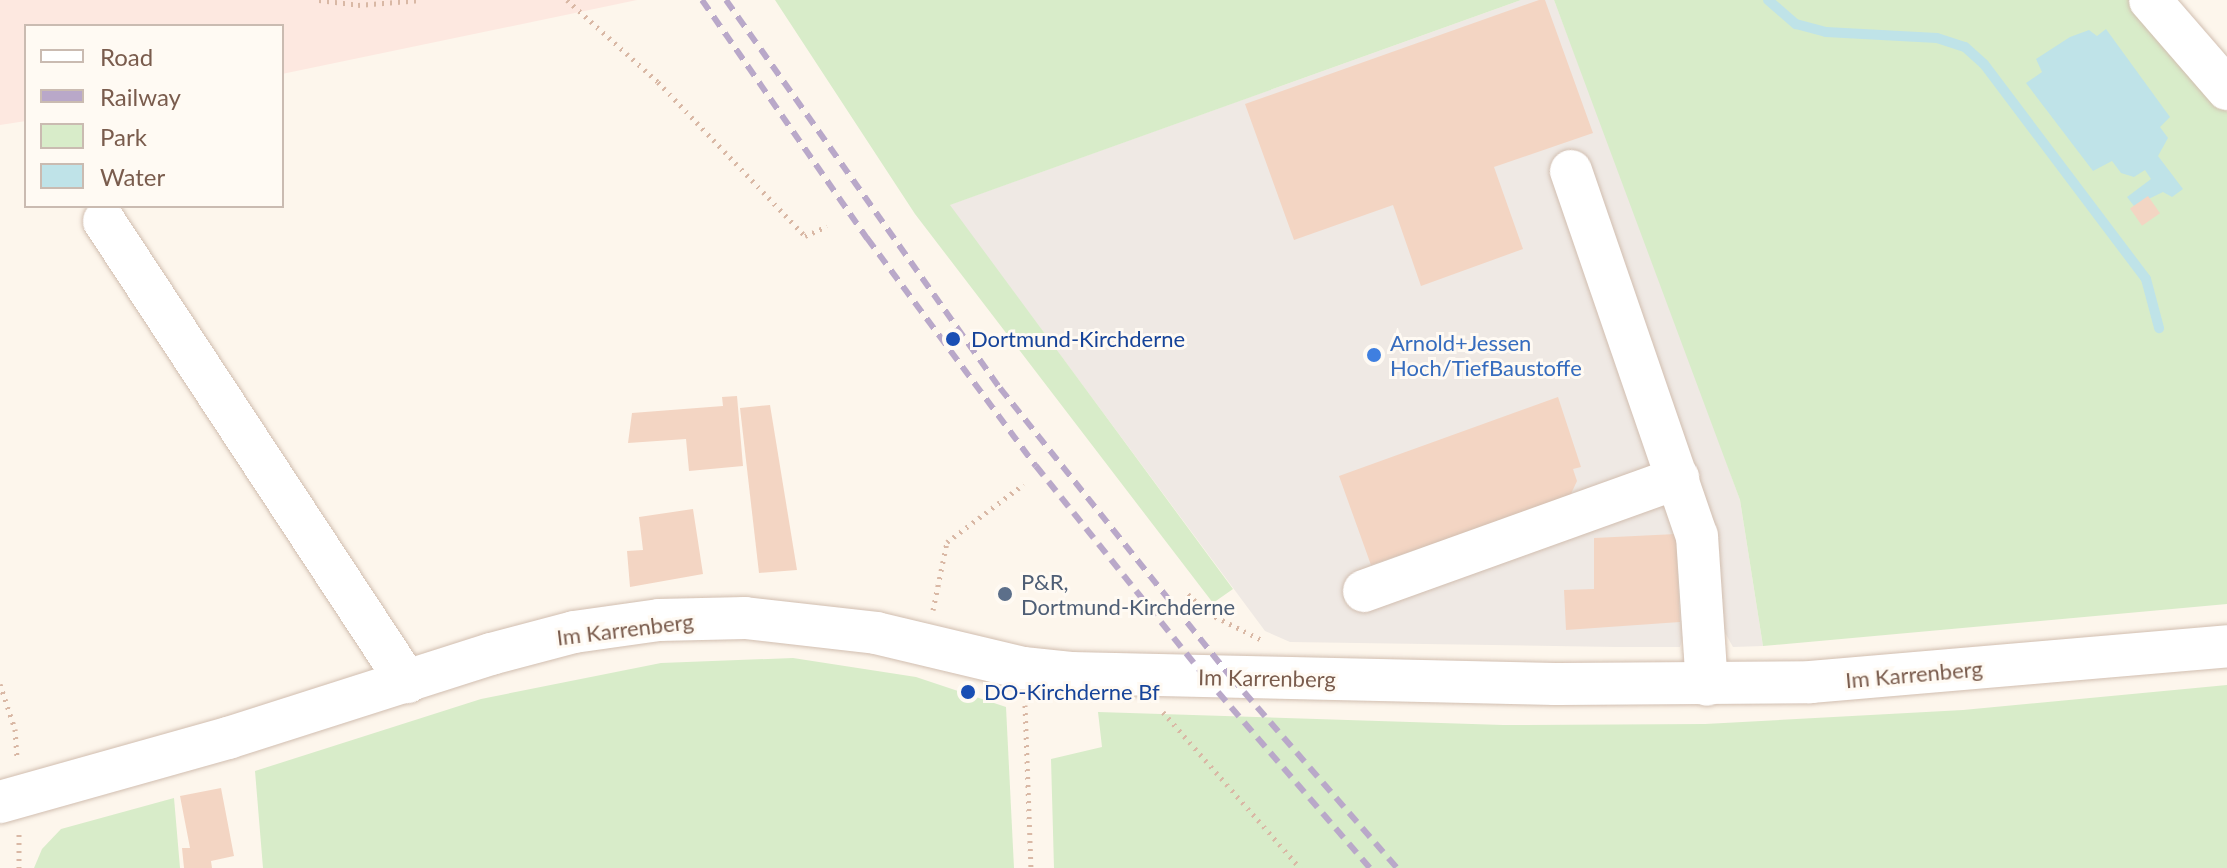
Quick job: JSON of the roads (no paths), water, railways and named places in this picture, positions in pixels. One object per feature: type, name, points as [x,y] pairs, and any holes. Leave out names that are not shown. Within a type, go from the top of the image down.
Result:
[{"type":"street","points":[[2150,0],[2227,89]]},
{"type":"street","points":[[1571,171],[1697,536],[1707,685]]},
{"type":"street","points":[[104,221],[407,682]]},
{"type":"street","points":[[1364,591],[1678,478]]},
{"type":"street","name":"Im Karrenberg","points":[[0,802],[574,632],[659,620],[745,618],[876,633],[1023,668],[1131,676],[1707,685],[1914,675],[2227,646]]},
{"type":"water","points":[[2106,29],[2170,117],[2160,127],[2168,138],[2158,156],[2183,189],[2172,197],[2163,192],[2134,206],[2127,197],[2151,179],[2145,170],[2134,177],[2121,173],[2112,161],[2093,171],[2026,83],[2042,72],[2036,59],[2070,37],[2089,30],[2097,36]]},
{"type":"waterway","points":[[1768,0],[1796,24],[1826,32],[1937,38],[1965,47],[1984,64],[2146,279],[2159,328]]},
{"type":"railway","points":[[702,0],[867,238],[1036,466],[1205,677],[1370,868]]},
{"type":"railway","points":[[726,0],[1000,388],[1231,677],[1397,868]]},
{"type":"place","name":"Dortmund-Kirchderne","points":[[953,339]]},
{"type":"place","name":"Arnold+Jessen Hoch/TiefBaustoffe","points":[[1374,355]]},
{"type":"place","name":"P&R, Dortmund-Kirchderne","points":[[1005,594]]},
{"type":"place","name":"DO-Kirchderne Bf","points":[[968,692]]}]
